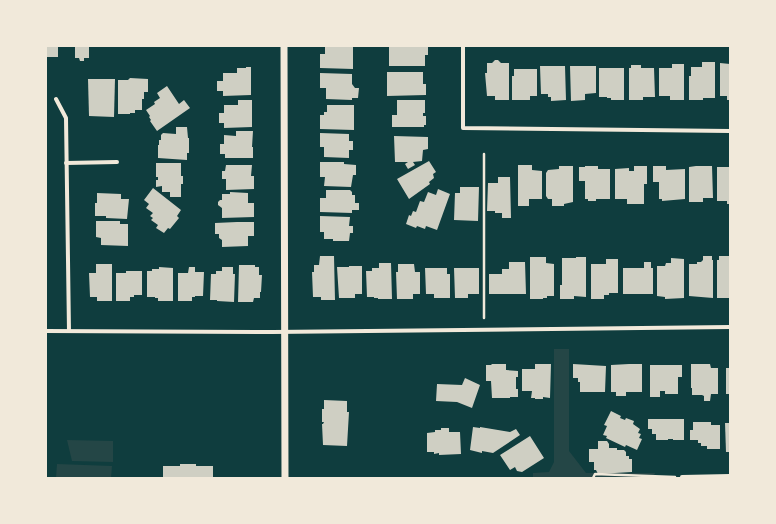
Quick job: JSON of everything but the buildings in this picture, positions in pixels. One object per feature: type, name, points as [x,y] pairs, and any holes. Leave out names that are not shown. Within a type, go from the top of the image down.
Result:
[{"type":"street","points":[[284,46],[285,478]]},
{"type":"street","points":[[462,46],[463,128],[730,131]]},
{"type":"street","points":[[56,99],[66,118],[69,331]]},
{"type":"street","points":[[66,163],[117,162]]},
{"type":"street","points":[[46,331],[284,332],[730,327]]},
{"type":"street","points":[[682,477],[730,476]]},
{"type":"path","points":[[484,154],[484,318]]},
{"type":"path","points":[[593,478],[595,474],[682,477]]},
{"type":"shaded area","points":[[554,349],[569,349],[569,451],[586,473],[655,473],[654,478],[533,478],[533,473],[549,472],[554,462]]},
{"type":"shaded area","points":[[67,440],[113,441],[113,462],[72,461]]},
{"type":"shaded area","points":[[57,464],[112,466],[111,478],[56,478]]}]
